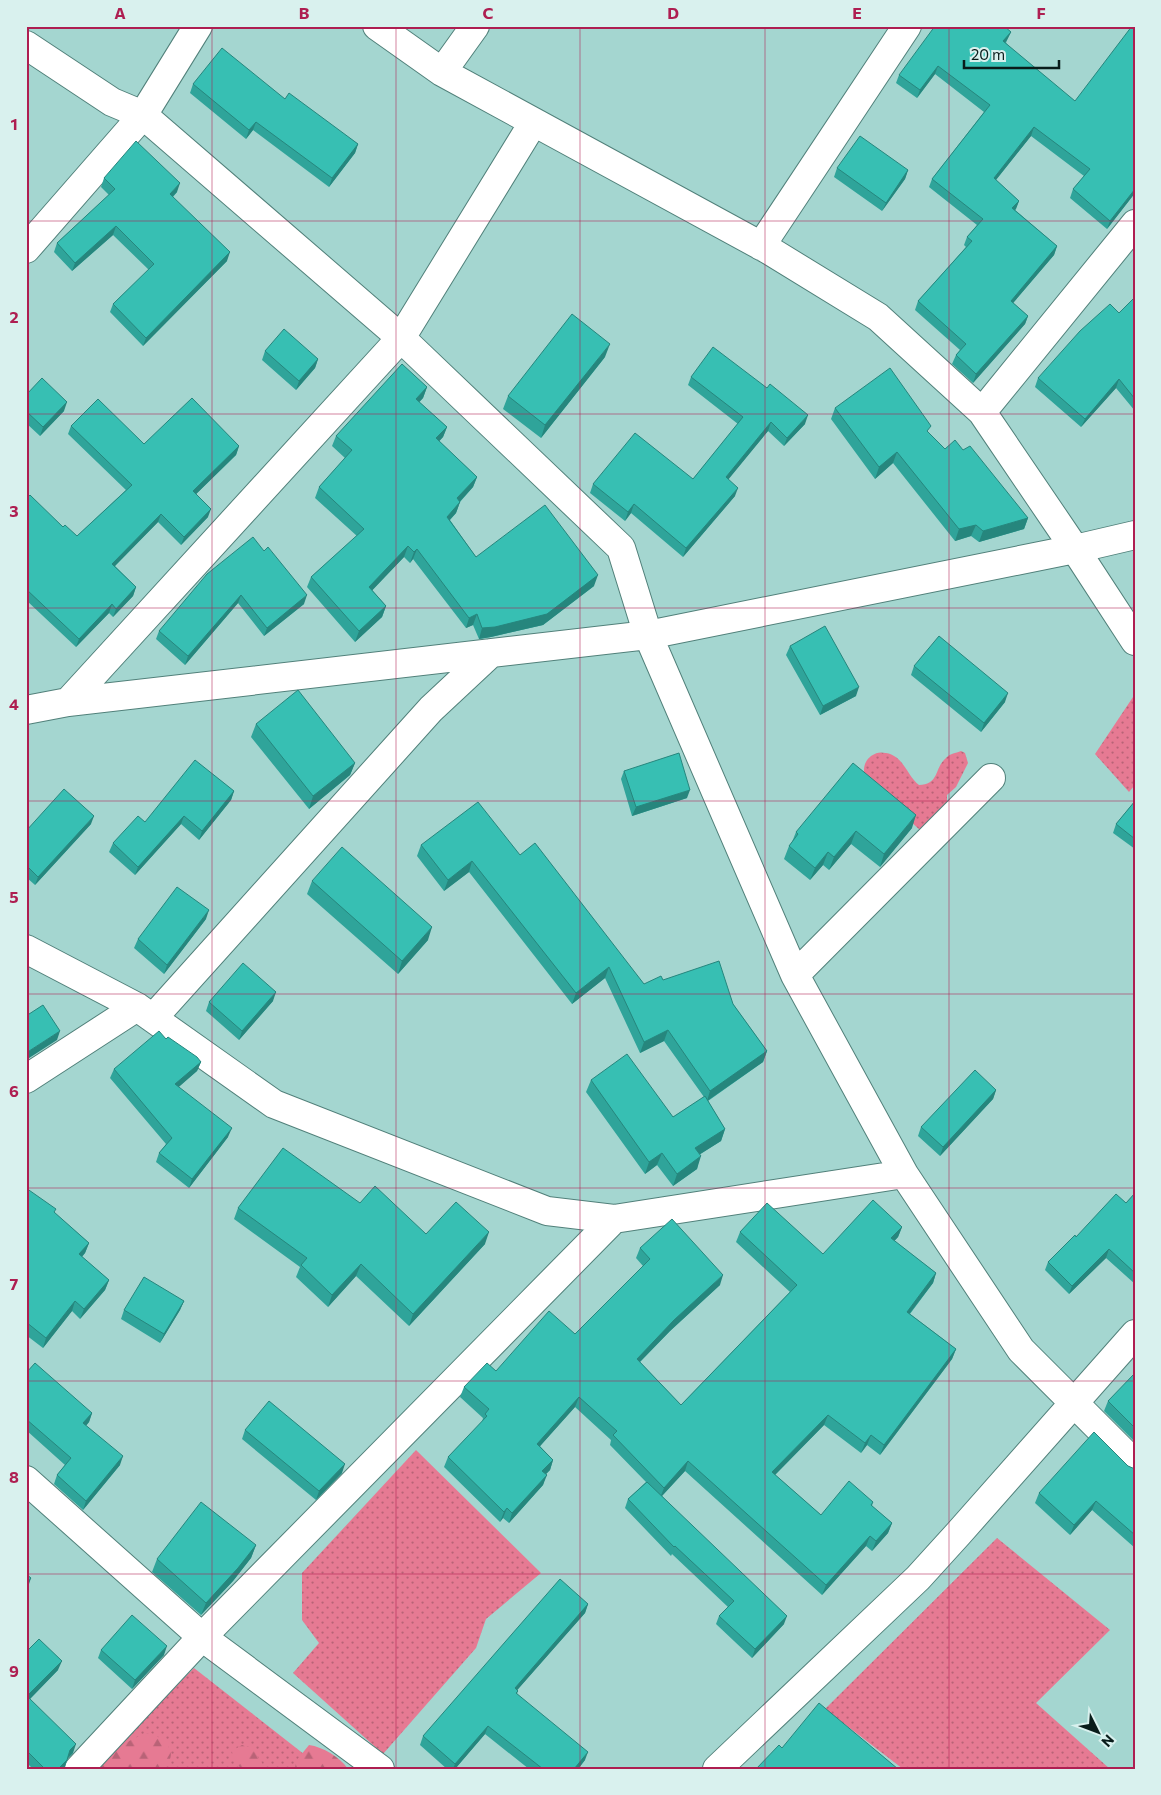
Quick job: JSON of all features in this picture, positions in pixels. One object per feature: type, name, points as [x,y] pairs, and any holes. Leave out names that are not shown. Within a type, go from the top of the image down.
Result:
[{"type":"street","points":[[26,249],[143,115],[198,26]]},
{"type":"street","points":[[377,26],[442,72],[761,246],[878,317],[982,412],[1135,641]]},
{"type":"street","points":[[442,72],[475,26]]},
{"type":"street","points":[[761,246],[908,26]]},
{"type":"street","points":[[26,45],[112,102],[143,115],[401,338],[621,548],[648,635],[794,975],[904,1174],[1021,1350],[1135,1464]]},
{"type":"street","points":[[68,702],[401,338],[533,123]]},
{"type":"street","points":[[982,412],[1135,224]]},
{"type":"street","points":[[26,710],[68,702],[648,635],[1075,549],[1135,535]]},
{"type":"street","points":[[26,1079],[145,1013],[431,709],[491,654]]},
{"type":"street","points":[[794,975],[991,778]]},
{"type":"street","points":[[26,949],[145,1013],[274,1104],[548,1212],[614,1219],[904,1174]]},
{"type":"street","points":[[79,1769],[202,1637],[614,1219]]},
{"type":"street","points":[[717,1769],[918,1578],[1135,1334]]},
{"type":"street","points":[[26,1480],[202,1637],[380,1769]]},
{"type":"green space","points":[[1135,694],[1135,785],[1129,792],[1095,754]]},
{"type":"green space","points":[[961,751],[965,753],[968,763],[956,787],[947,795],[947,810],[921,831],[887,800],[866,785],[864,766],[871,756],[877,753],[886,753],[897,758],[919,785],[926,784],[934,779],[942,762],[947,757]]},
{"type":"green space","points":[[416,1450],[541,1573],[486,1619],[476,1648],[383,1754],[293,1673],[319,1643],[302,1620],[302,1573]]},
{"type":"green space","points":[[997,1538],[1110,1630],[1036,1703],[1110,1769],[903,1769],[825,1709]]},
{"type":"green space","points":[[194,1668],[323,1769],[94,1769]]},
{"type":"green space","points":[[151,1733],[166,1743],[171,1752],[171,1757],[164,1769],[100,1769],[110,1756],[128,1741]]},
{"type":"green space","points":[[242,1745],[252,1748],[266,1769],[239,1769],[240,1767],[233,1760],[232,1751]]},
{"type":"green space","points":[[309,1745],[331,1753],[348,1769],[295,1769],[296,1761]]},
{"type":"building","points":[[935,26],[1004,26],[1011,32],[1003,41],[1075,101],[1132,26],[1135,26],[1135,189],[1110,221],[1073,189],[1090,169],[1034,127],[994,178],[1019,201],[1012,208],[1057,246],[1011,301],[1028,316],[976,374],[956,355],[966,344],[918,301],[972,241],[967,237],[983,219],[932,179],[990,105],[938,66],[920,90],[899,75]]},
{"type":"building","points":[[222,48],[285,99],[289,93],[358,144],[332,178],[256,122],[249,130],[193,84]]},
{"type":"building","points":[[860,136],[908,170],[886,203],[837,168]]},
{"type":"building","points":[[136,141],[180,183],[170,194],[230,252],[146,338],[113,304],[154,264],[116,226],[75,263],[57,243],[115,189],[104,178]]},
{"type":"building","points":[[1135,297],[1135,399],[1119,379],[1085,419],[1038,378],[1080,331],[1110,304],[1119,313]]},
{"type":"building","points":[[572,314],[610,344],[545,425],[508,396]]},
{"type":"building","points":[[284,329],[318,359],[299,381],[265,351]]},
{"type":"building","points":[[713,347],[767,388],[770,384],[808,415],[787,438],[771,422],[726,477],[738,488],[686,548],[634,504],[628,512],[593,484],[635,433],[693,479],[743,417],[691,377]]},
{"type":"building","points":[[402,364],[427,387],[416,399],[447,427],[436,438],[477,477],[457,498],[460,502],[447,517],[476,557],[545,505],[598,575],[547,614],[495,627],[482,628],[477,614],[469,618],[417,549],[414,552],[408,546],[369,587],[386,606],[359,631],[311,577],[364,529],[319,487],[352,450],[336,436]]},
{"type":"building","points":[[890,368],[931,426],[927,431],[945,449],[955,440],[963,450],[970,446],[1028,518],[983,531],[976,525],[959,529],[897,452],[879,467],[835,408]]},
{"type":"building","points":[[42,378],[67,402],[43,427],[26,411],[26,395]]},
{"type":"building","points":[[192,398],[239,446],[193,491],[211,509],[184,537],[161,514],[112,564],[136,587],[116,609],[112,604],[79,639],[26,589],[26,499],[30,495],[63,527],[65,525],[77,536],[132,485],[71,426],[98,399],[144,444]]},
{"type":"building","points":[[253,537],[264,551],[268,547],[307,595],[267,628],[241,595],[188,656],[159,631],[207,574]]},
{"type":"building","points":[[825,626],[859,687],[823,706],[790,646]]},
{"type":"building","points":[[939,636],[1008,693],[984,723],[914,666]]},
{"type":"building","points":[[298,690],[355,763],[313,796],[256,724]]},
{"type":"building","points":[[679,753],[690,790],[636,807],[624,771]]},
{"type":"building","points":[[195,760],[234,791],[202,831],[184,816],[138,867],[113,843],[138,816],[145,822]]},
{"type":"building","points":[[853,763],[916,815],[884,854],[856,831],[834,857],[828,852],[815,868],[789,846],[798,834],[796,832]]},
{"type":"building","points":[[64,789],[94,816],[38,877],[26,865],[26,831]]},
{"type":"building","points":[[1135,801],[1135,839],[1116,824]]},
{"type":"building","points":[[478,802],[520,855],[535,843],[644,984],[661,976],[663,980],[719,961],[733,1004],[767,1051],[710,1091],[668,1030],[644,1042],[609,967],[576,993],[472,861],[448,880],[421,845]]},
{"type":"building","points":[[342,847],[432,927],[402,961],[312,881]]},
{"type":"building","points":[[177,887],[209,910],[167,965],[138,939]]},
{"type":"building","points":[[243,963],[276,992],[242,1031],[209,1002]]},
{"type":"building","points":[[43,1005],[60,1031],[26,1053],[26,1016]]},
{"type":"building","points":[[159,1031],[166,1039],[168,1037],[197,1057],[201,1062],[175,1084],[232,1128],[192,1179],[159,1153],[172,1138],[114,1069]]},
{"type":"building","points":[[627,1054],[673,1117],[705,1096],[725,1129],[695,1148],[701,1156],[677,1174],[662,1153],[649,1162],[591,1080]]},
{"type":"building","points":[[975,1070],[996,1090],[943,1147],[921,1127]]},
{"type":"building","points":[[283,1148],[360,1203],[375,1186],[426,1234],[456,1202],[489,1232],[413,1314],[361,1264],[332,1295],[301,1265],[307,1258],[238,1208]]},
{"type":"building","points":[[26,1188],[56,1209],[54,1212],[89,1243],[79,1254],[109,1280],[84,1309],[75,1301],[46,1338],[26,1322]]},
{"type":"building","points":[[1135,1193],[1135,1273],[1109,1249],[1072,1286],[1048,1262],[1075,1235],[1076,1237],[1116,1194],[1126,1203]]},
{"type":"building","points":[[873,1200],[902,1227],[891,1238],[936,1273],[907,1312],[956,1349],[884,1445],[871,1435],[865,1443],[828,1415],[772,1472],[821,1515],[849,1481],[873,1502],[871,1505],[892,1523],[876,1541],[870,1536],[826,1585],[688,1461],[664,1488],[613,1435],[617,1431],[579,1397],[537,1444],[553,1460],[542,1471],[547,1475],[512,1513],[507,1508],[504,1512],[448,1457],[487,1416],[485,1414],[489,1409],[464,1387],[487,1363],[496,1371],[549,1311],[575,1334],[650,1259],[640,1248],[672,1219],[723,1275],[674,1320],[637,1359],[681,1405],[797,1285],[740,1232],[767,1203],[823,1254]]},
{"type":"building","points":[[144,1277],[184,1301],[164,1334],[124,1310]]},
{"type":"building","points":[[35,1363],[92,1413],[83,1423],[123,1456],[86,1501],[57,1475],[71,1458],[26,1419],[26,1373]]},
{"type":"building","points":[[1135,1375],[1135,1428],[1108,1401]]},
{"type":"building","points":[[269,1401],[345,1464],[319,1491],[245,1430]]},
{"type":"building","points":[[1094,1432],[1128,1466],[1135,1469],[1135,1535],[1096,1501],[1074,1525],[1039,1493]]},
{"type":"building","points":[[647,1482],[787,1616],[755,1649],[719,1616],[734,1601],[674,1547],[628,1499]]},
{"type":"building","points":[[201,1502],[256,1545],[206,1603],[157,1559]]},
{"type":"building","points":[[26,1574],[31,1578],[26,1584]]},
{"type":"building","points":[[560,1579],[588,1604],[515,1688],[518,1691],[516,1693],[588,1752],[574,1769],[543,1769],[488,1726],[455,1764],[423,1736]]},
{"type":"building","points":[[132,1615],[167,1646],[135,1680],[101,1650]]},
{"type":"building","points":[[39,1639],[62,1661],[27,1696],[76,1744],[70,1750],[67,1760],[58,1769],[45,1769],[26,1750],[26,1652]]},
{"type":"building","points":[[819,1703],[898,1769],[756,1769],[779,1745],[782,1748]]}]
